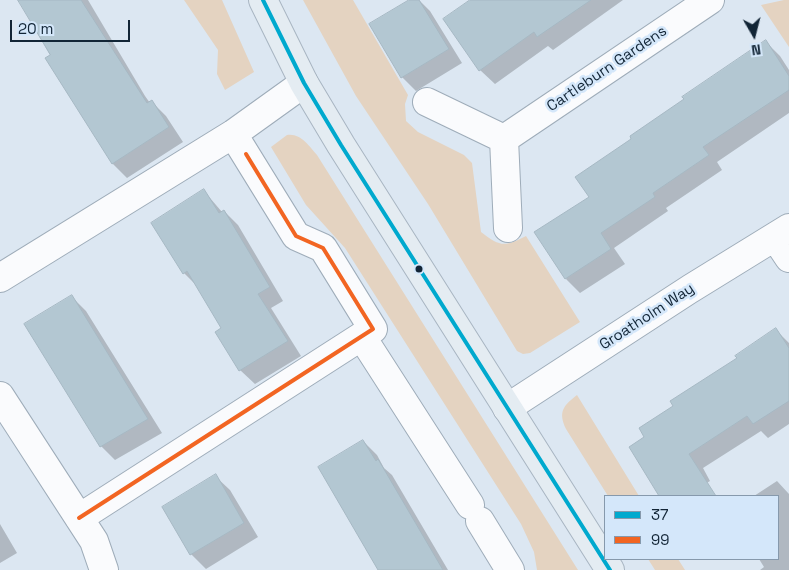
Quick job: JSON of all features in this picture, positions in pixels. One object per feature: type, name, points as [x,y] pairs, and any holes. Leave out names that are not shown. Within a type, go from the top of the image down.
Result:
[{"type":"highway","points":[[263,0],[304,83],[341,145],[610,570]]},
{"type":"street","name":"Cartleburn Gardens","points":[[504,139],[710,0]]},
{"type":"street","points":[[0,278],[233,134],[304,83]]},
{"type":"street","points":[[427,102],[504,139],[508,228]]},
{"type":"street","points":[[233,134],[296,236],[323,248],[367,333],[510,570]]},
{"type":"street","name":"Groatholm Way","points":[[507,408],[690,289],[784,241]]},
{"type":"street","points":[[80,518],[367,333]]},
{"type":"street","points":[[0,396],[94,541],[104,570]]},
{"type":"shaded area","points":[[184,0],[222,0],[254,72],[225,90],[217,74],[218,50]]},
{"type":"shaded area","points":[[303,0],[353,0],[408,95],[405,104],[406,121],[418,132],[464,155],[472,163],[481,232],[498,243],[503,244],[508,244],[526,236],[580,322],[530,353],[523,354],[517,351],[428,204],[356,96]]},
{"type":"shaded area","points":[[789,0],[789,47],[761,5]]},
{"type":"shaded area","points":[[287,135],[301,138],[317,155],[578,570],[537,570],[534,552],[521,524],[345,248],[306,205],[271,147]]},
{"type":"shaded area","points":[[577,395],[638,495],[607,495],[566,429],[562,414],[568,403]]},
{"type":"shaded area","points":[[649,560],[679,560],[685,570],[655,570]]},
{"type":"building","points":[[18,0],[81,0],[147,103],[152,100],[169,127],[112,164],[45,58],[50,55]]},
{"type":"building","points":[[409,0],[419,0],[449,49],[401,78],[369,24]]},
{"type":"building","points":[[470,0],[591,0],[537,37],[534,32],[479,71],[443,19]]},
{"type":"building","points":[[766,40],[789,76],[789,90],[703,147],[709,155],[653,193],[655,197],[601,233],[611,249],[565,279],[534,232],[589,197],[575,177],[631,139],[630,136],[684,99],[682,97]]},
{"type":"building","points":[[204,189],[219,213],[224,210],[270,287],[258,294],[288,341],[239,371],[215,332],[221,328],[187,271],[183,274],[151,223]]},
{"type":"building","points":[[72,295],[148,419],[100,447],[24,324]]},
{"type":"building","points":[[776,328],[789,348],[789,401],[753,424],[747,416],[689,454],[715,495],[658,495],[629,447],[644,437],[639,428],[673,406],[670,401],[737,358],[735,356]]},
{"type":"building","points":[[363,440],[376,461],[378,459],[443,570],[378,570],[318,467]]},
{"type":"building","points":[[216,474],[244,523],[190,555],[162,507]]},
{"type":"transit line","name":"37","points":[[263,0],[304,83],[341,145],[610,570]]},
{"type":"transit line","name":"99","points":[[79,518],[373,329],[323,248],[296,236],[246,154]]}]
